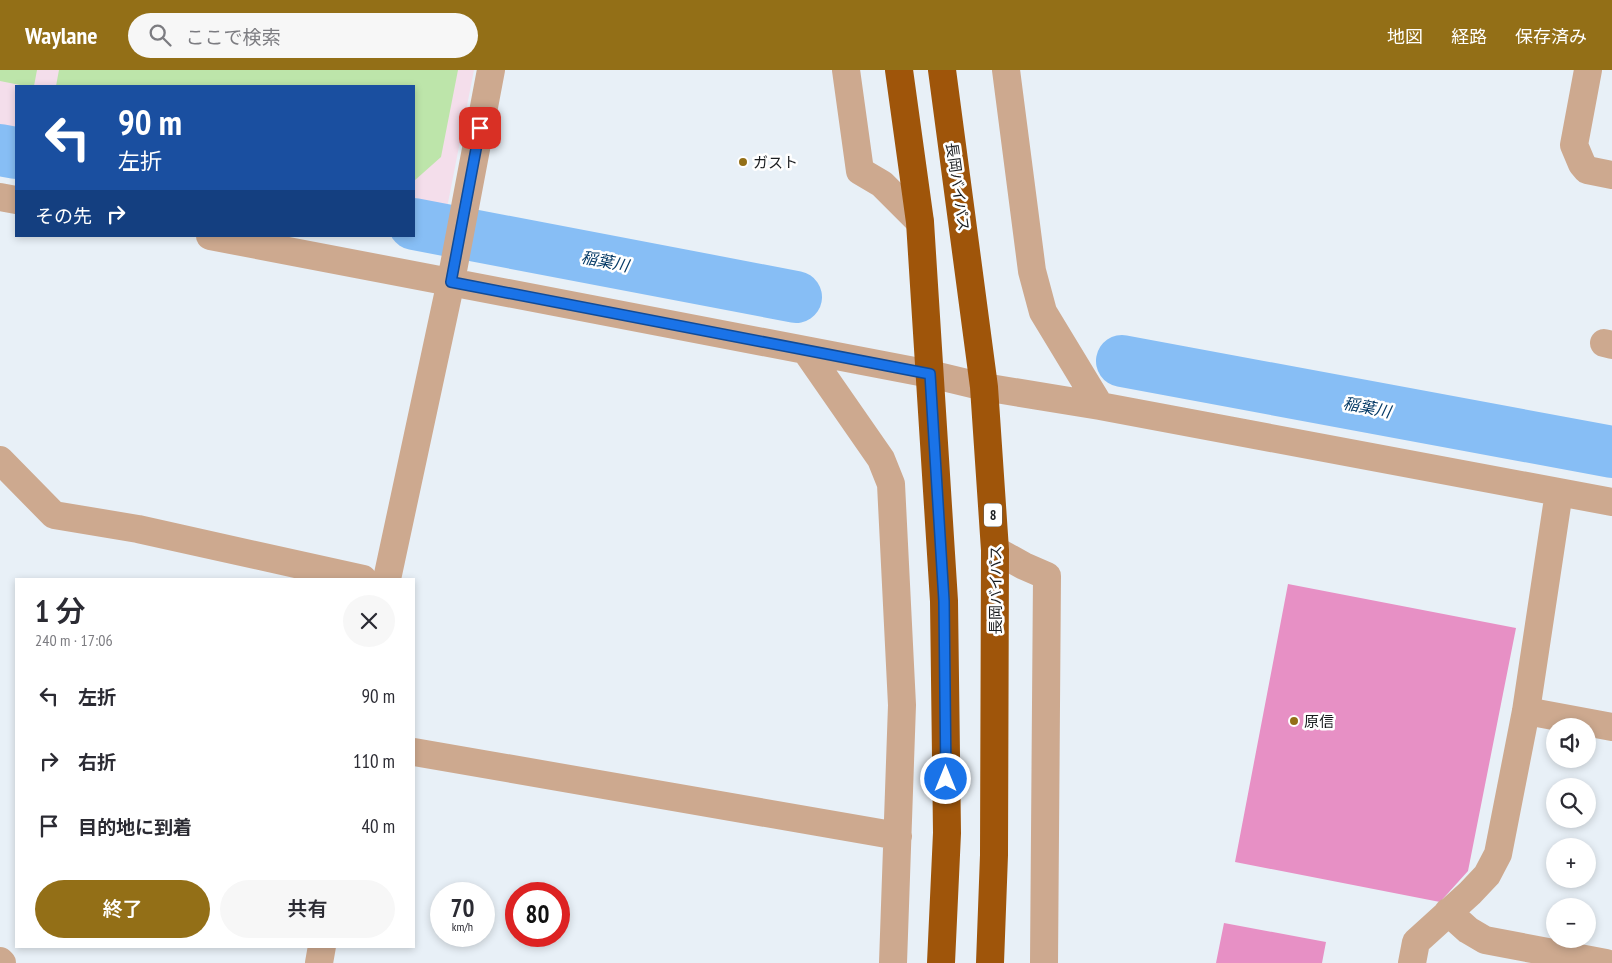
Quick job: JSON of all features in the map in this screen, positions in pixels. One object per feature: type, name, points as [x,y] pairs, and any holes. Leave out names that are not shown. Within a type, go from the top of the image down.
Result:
[{"type":"highway","points":[[899,70],[920,222],[944,601],[946,833],[941,963]]},
{"type":"highway","name":"長岡バイパス","points":[[942,70],[984,387],[995,550],[994,855],[990,963]]},
{"type":"street","points":[[388,578],[451,282],[491,70]]},
{"type":"street","points":[[846,70],[860,171],[882,184],[920,222]]},
{"type":"street","points":[[1006,70],[1032,271],[1042,312],[1100,406]]},
{"type":"street","points":[[1588,70],[1574,145],[1582,164],[1587,170],[1612,175]]},
{"type":"street","points":[[0,197],[15,200]]},
{"type":"street","points":[[215,237],[930,374],[984,387],[1100,406],[1612,502]]},
{"type":"street","points":[[806,351],[881,459],[891,484],[902,705],[893,963]]},
{"type":"street","points":[[0,460],[54,515],[138,529],[359,578]]},
{"type":"street","points":[[1412,963],[1416,942],[1487,875],[1498,854],[1526,711],[1559,492]]},
{"type":"street","points":[[995,550],[1047,576],[1044,963]]},
{"type":"street","points":[[1526,711],[1612,727]]},
{"type":"street","points":[[415,752],[898,836]]},
{"type":"street","points":[[1448,912],[1468,930],[1485,940],[1574,960],[1606,963]]},
{"type":"street","points":[[319,963],[322,948]]},
{"type":"shaded area","points":[[0,70],[474,70],[446,213],[415,207],[415,85],[15,85],[15,132],[0,129]]},
{"type":"green space","points":[[0,70],[37,70],[34,85],[20,85],[0,81]]},
{"type":"green space","points":[[59,70],[458,70],[441,157],[415,180],[415,85],[56,85]]},
{"type":"building","points":[[1288,584],[1516,628],[1468,871],[1440,902],[1235,862]]},
{"type":"building","points":[[1224,923],[1326,942],[1322,963],[1216,963]]},
{"type":"waterway","name":"稲葉川","points":[[0,150],[15,153]]},
{"type":"waterway","name":"稲葉川","points":[[415,224],[796,297]]},
{"type":"waterway","name":"稲葉川","points":[[1122,361],[1612,452]]},
{"type":"place","name":"ガスト","points":[[743,162]]},
{"type":"place","name":"原信","points":[[1294,721]]},
{"type":"route","points":[[480,128],[451,282],[930,374],[944,601],[946,779]]}]
